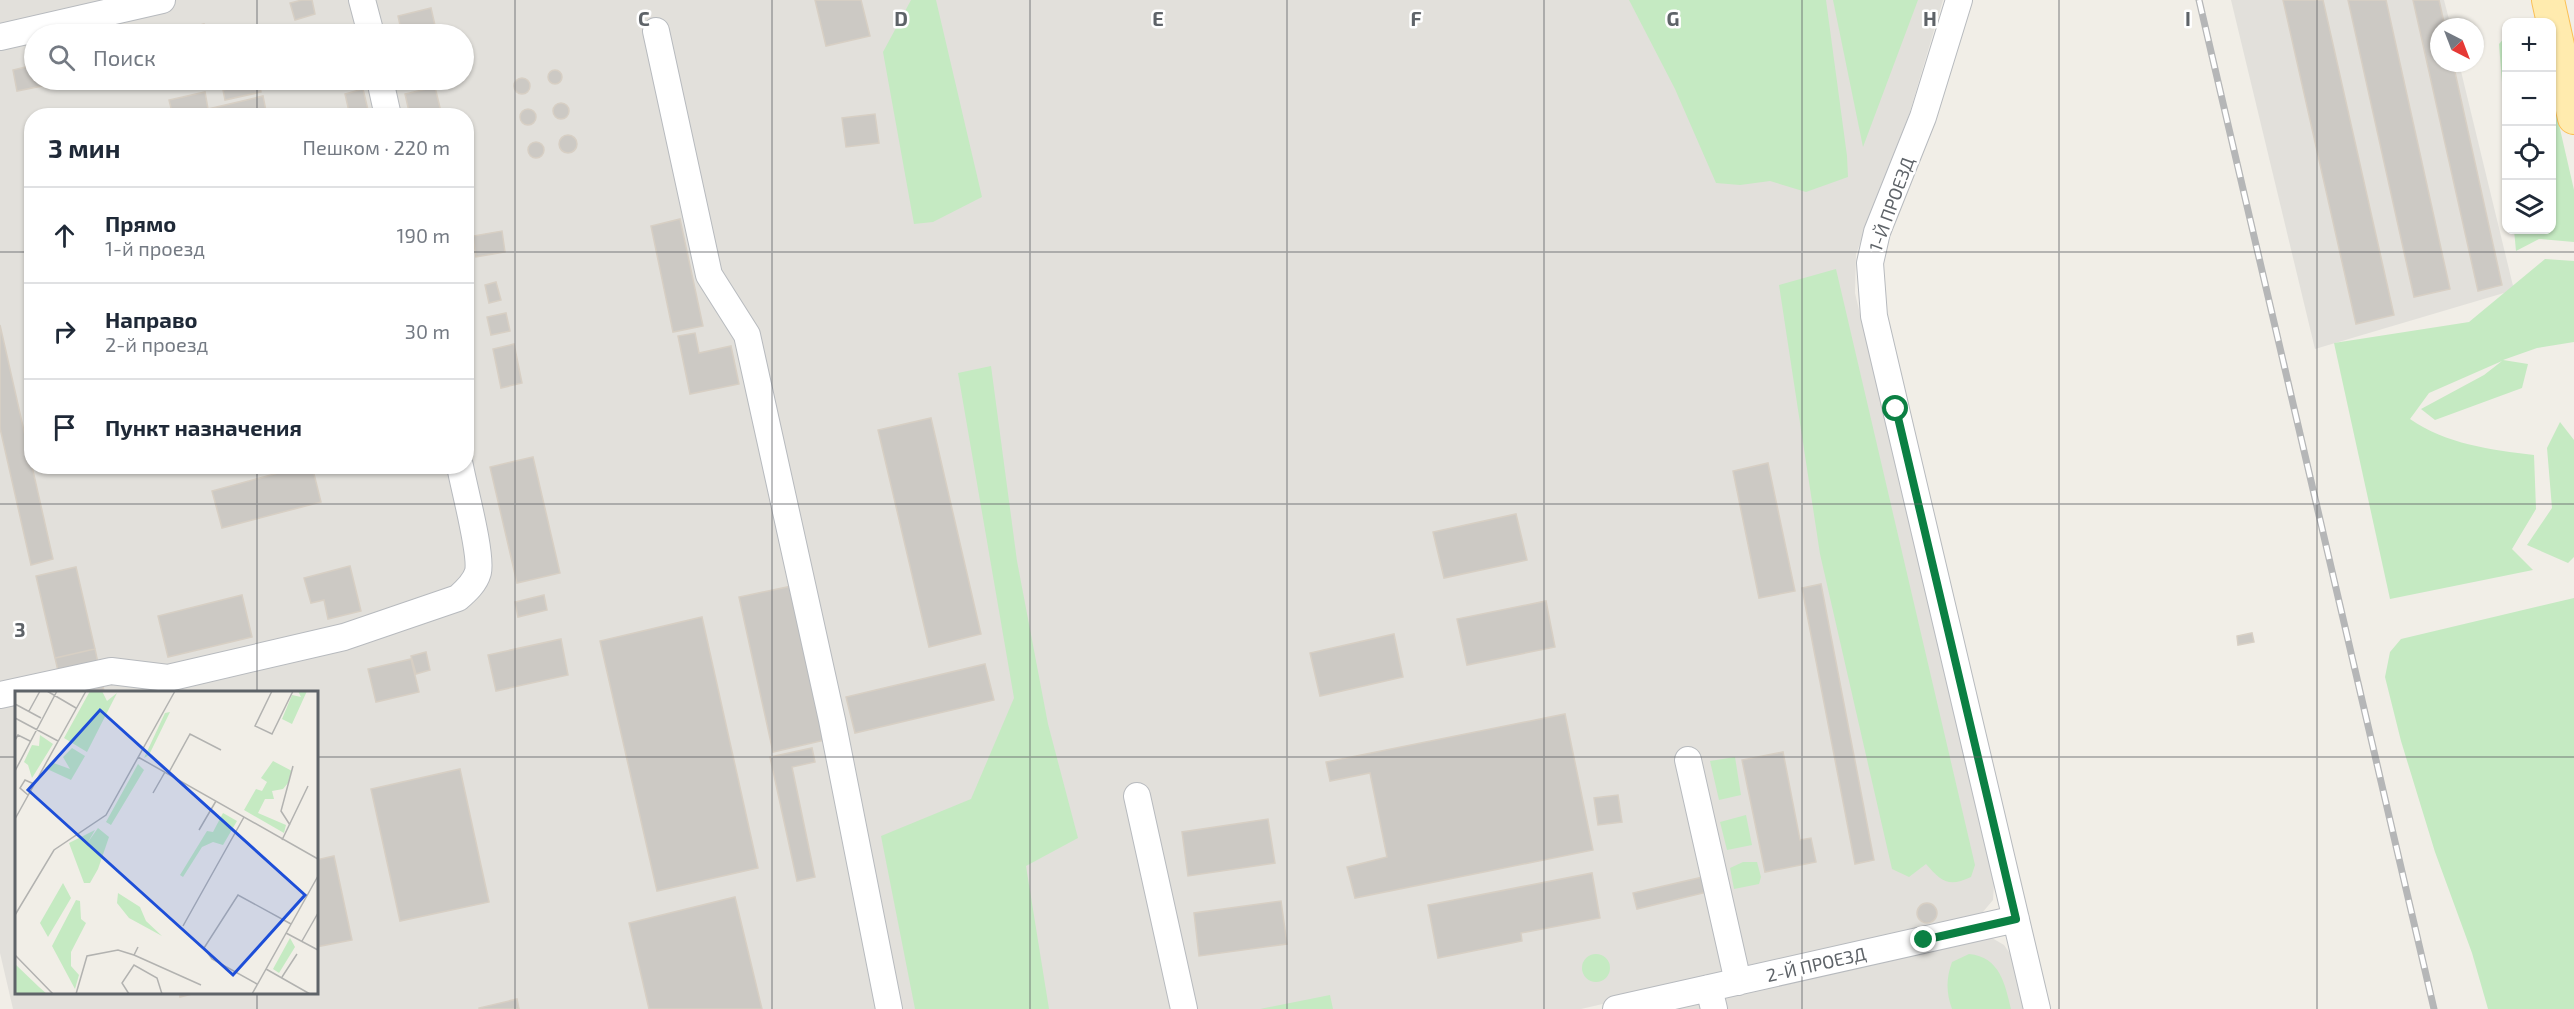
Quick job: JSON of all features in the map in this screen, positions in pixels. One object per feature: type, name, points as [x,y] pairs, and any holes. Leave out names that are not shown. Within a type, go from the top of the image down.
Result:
[{"type":"main road","points":[[2548,0],[2571,86],[2574,117]]},
{"type":"street","points":[[57,24],[162,0]]},
{"type":"street","points":[[362,0],[368,24]]},
{"type":"street","name":"1-Й ПРОЕЗД","points":[[1959,0],[1923,117],[1877,232],[1870,263],[1871,288],[1874,316],[2037,1009]]},
{"type":"street","points":[[656,31],[709,275],[747,334],[832,720],[889,1009]]},
{"type":"street","points":[[0,37],[24,32]]},
{"type":"street","points":[[382,90],[386,108]]},
{"type":"street","points":[[18,691],[111,671],[168,678],[344,637],[458,598],[469,588],[478,572],[478,557],[461,474]]},
{"type":"street","points":[[0,695],[15,692]]},
{"type":"street","points":[[1688,760],[1738,982]]},
{"type":"street","points":[[1137,796],[1184,1009]]},
{"type":"street","name":"2-Й ПРОЕЗД","points":[[1616,1009],[1712,999],[1738,982],[2016,919]]},
{"type":"shaded area","points":[[0,0],[1943,0],[1909,115],[1856,254],[1855,293],[1994,884],[1993,900],[1982,913],[1973,919],[1581,1009],[13,1009],[0,953]]},
{"type":"shaded area","points":[[2231,0],[2444,0],[2449,18],[2430,18],[2430,72],[2461,72],[2514,290],[2315,349]]},
{"type":"shaded area","points":[[1978,937],[1992,938],[2004,945],[2013,958],[2025,1009],[1648,1009]]},
{"type":"green space","points":[[911,0],[936,0],[982,197],[933,222],[914,224],[883,52]]},
{"type":"green space","points":[[1629,0],[1826,0],[1848,177],[1806,192],[1770,181],[1740,185],[1716,183],[1675,89]]},
{"type":"green space","points":[[1833,0],[1918,0],[1863,147]]},
{"type":"green space","points":[[2502,41],[2502,83],[2499,44]]},
{"type":"green space","points":[[2556,111],[2574,190],[2574,242],[2539,239],[2516,251],[2514,234],[2556,234]]},
{"type":"green space","points":[[2545,259],[2574,261],[2574,342],[2537,348],[2503,360],[2528,364],[2522,388],[2435,420],[2421,409],[2484,375],[2502,361],[2429,393],[2410,419],[2424,428],[2454,440],[2485,448],[2534,455],[2536,509],[2512,549],[2533,570],[2390,599],[2334,343],[2469,322]]},
{"type":"green space","points":[[1836,269],[1975,865],[1971,877],[1956,882],[1946,881],[1936,875],[1926,864],[1909,877],[1892,869],[1820,554],[1779,285]]},
{"type":"green space","points":[[991,366],[1017,561],[1048,724],[1078,838],[1026,866],[1049,1009],[915,1009],[881,836],[971,799],[1014,698],[958,373]]},
{"type":"green space","points":[[2560,422],[2574,440],[2574,557],[2568,563],[2527,545],[2552,508],[2547,448]]},
{"type":"green space","points":[[2574,598],[2574,1009],[2488,1009],[2472,953],[2435,852],[2401,741],[2385,677],[2390,652],[2401,639]]},
{"type":"green space","points":[[1735,757],[1741,795],[1719,800],[1710,761]]},
{"type":"green space","points":[[1746,815],[1752,845],[1727,850],[1720,822]]},
{"type":"green space","points":[[1743,862],[1757,862],[1761,877],[1759,884],[1734,889],[1730,868]]},
{"type":"green space","points":[[1596,954],[1606,958],[1610,968],[1606,978],[1596,982],[1586,978],[1582,968],[1586,958]]},
{"type":"green space","points":[[1969,954],[1988,960],[1994,966],[2003,981],[2011,1009],[1952,1009],[1948,985],[1950,968],[1952,962]]},
{"type":"green space","points":[[1330,995],[1333,1009],[1260,1009]]},
{"type":"building","points":[[312,0],[315,14],[295,20],[290,3]]},
{"type":"building","points":[[815,0],[861,0],[870,36],[826,46]]},
{"type":"building","points":[[2283,0],[2323,0],[2394,315],[2356,324]]},
{"type":"building","points":[[2348,0],[2386,0],[2450,289],[2414,297]]},
{"type":"building","points":[[2413,0],[2439,0],[2443,18],[2430,18],[2430,72],[2455,72],[2502,285],[2478,291]]},
{"type":"building","points":[[431,8],[435,24],[400,24],[398,16]]},
{"type":"building","points":[[24,67],[24,90],[17,91],[13,70]]},
{"type":"building","points":[[552,70],[558,70],[562,77],[558,84],[552,84],[548,80],[548,74]]},
{"type":"building","points":[[522,78],[530,86],[522,94],[514,86]]},
{"type":"building","points":[[223,90],[261,90],[261,92],[225,100]]},
{"type":"building","points":[[363,90],[368,108],[348,108],[345,94]]},
{"type":"building","points":[[436,90],[440,108],[408,108],[405,94]]},
{"type":"building","points":[[205,92],[208,108],[171,108],[169,100]]},
{"type":"building","points":[[263,96],[265,108],[212,108]]},
{"type":"building","points":[[558,103],[564,103],[569,111],[567,117],[558,119],[553,114],[553,108]]},
{"type":"building","points":[[528,109],[534,111],[536,117],[534,123],[528,125],[522,123],[520,117],[522,111]]},
{"type":"building","points":[[875,114],[879,143],[846,147],[842,118]]},
{"type":"building","points":[[568,135],[574,138],[577,144],[574,150],[568,153],[562,150],[559,144],[562,138]]},
{"type":"building","points":[[533,142],[539,142],[544,150],[542,156],[533,158],[528,153],[528,147]]},
{"type":"building","points":[[680,219],[703,326],[673,332],[651,226]]},
{"type":"building","points":[[502,231],[505,252],[476,257],[474,236]]},
{"type":"building","points":[[496,282],[501,300],[489,303],[485,285]]},
{"type":"building","points":[[506,313],[510,331],[491,335],[487,317]]},
{"type":"building","points":[[0,325],[24,431],[24,474],[34,474],[53,559],[31,565],[0,428]]},
{"type":"building","points":[[695,333],[699,353],[731,346],[739,384],[690,394],[678,336]]},
{"type":"building","points":[[514,344],[522,383],[501,388],[493,349]]},
{"type":"building","points":[[931,418],[981,634],[929,647],[878,430]]},
{"type":"building","points":[[533,457],[560,573],[517,583],[490,467]]},
{"type":"building","points":[[1768,463],[1795,591],[1759,598],[1733,471]]},
{"type":"building","points":[[275,474],[314,474],[321,502],[222,528],[212,491]]},
{"type":"building","points":[[1516,514],[1527,560],[1444,578],[1433,532]]},
{"type":"building","points":[[350,566],[361,611],[328,619],[324,600],[311,603],[304,578]]},
{"type":"building","points":[[76,567],[95,649],[55,658],[36,576]]},
{"type":"building","points":[[1821,584],[1874,860],[1855,864],[1802,588]]},
{"type":"building","points":[[792,586],[825,740],[773,752],[739,597]]},
{"type":"building","points":[[242,595],[252,637],[168,657],[158,616]]},
{"type":"building","points":[[544,595],[547,610],[518,617],[515,602]]},
{"type":"building","points":[[1546,601],[1555,647],[1467,665],[1457,619]]},
{"type":"building","points":[[702,617],[758,868],[657,891],[600,641]]},
{"type":"building","points":[[2252,633],[2254,642],[2238,645],[2237,636]]},
{"type":"building","points":[[1394,634],[1403,677],[1320,696],[1310,653]]},
{"type":"building","points":[[561,639],[568,675],[496,691],[488,655]]},
{"type":"building","points":[[95,649],[104,691],[63,691],[55,658]]},
{"type":"building","points":[[426,652],[430,670],[416,674],[411,656]]},
{"type":"building","points":[[411,659],[419,692],[376,702],[368,669]]},
{"type":"building","points":[[985,664],[994,700],[855,733],[846,697]]},
{"type":"building","points":[[1565,714],[1593,850],[1355,898],[1347,867],[1387,857],[1370,773],[1330,781],[1326,762]]},
{"type":"building","points":[[812,748],[815,762],[792,767],[815,877],[797,881],[770,757]]},
{"type":"building","points":[[1783,752],[1800,840],[1811,838],[1816,862],[1765,872],[1742,760]]},
{"type":"building","points":[[460,769],[489,902],[400,921],[371,789]]},
{"type":"building","points":[[1618,795],[1622,822],[1598,825],[1594,798]]},
{"type":"building","points":[[1268,819],[1275,863],[1188,876],[1182,832]]},
{"type":"building","points":[[334,856],[352,940],[318,947],[318,860]]},
{"type":"building","points":[[1592,873],[1600,918],[1521,933],[1522,941],[1438,958],[1428,905]]},
{"type":"building","points":[[1703,877],[1707,892],[1637,909],[1633,893]]},
{"type":"building","points":[[735,897],[762,1009],[649,1009],[629,923]]},
{"type":"building","points":[[1281,901],[1287,944],[1199,956],[1194,913]]},
{"type":"building","points":[[1927,903],[1934,906],[1937,913],[1934,920],[1927,923],[1920,920],[1917,913],[1920,906]]},
{"type":"building","points":[[517,999],[519,1009],[479,1009],[479,1008]]},
{"type":"railway","points":[[2199,0],[2434,1009]]},
{"type":"route","points":[[1896,409],[2016,919],[1924,940]]}]
